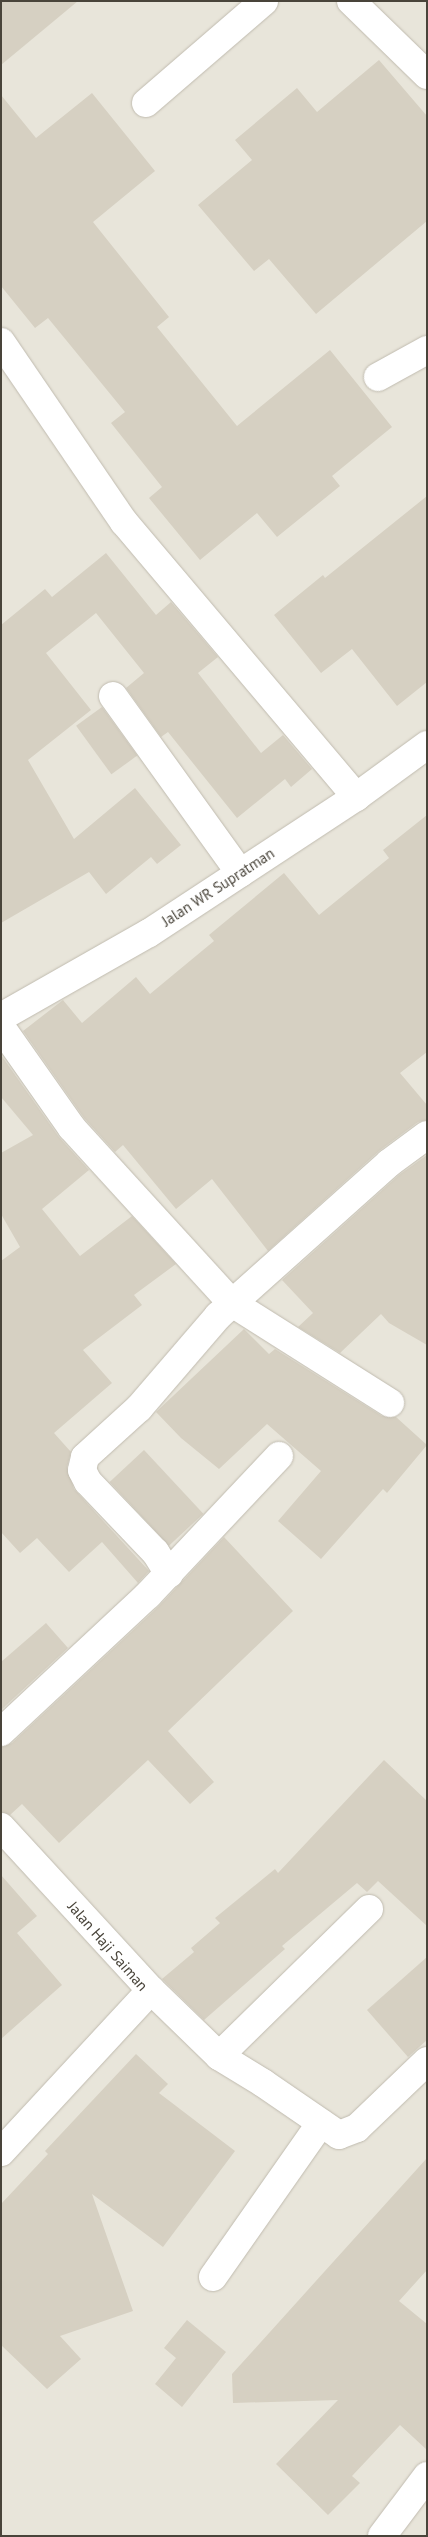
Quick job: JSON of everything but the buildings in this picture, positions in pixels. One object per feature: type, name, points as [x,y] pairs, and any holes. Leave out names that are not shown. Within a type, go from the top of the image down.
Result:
[{"type":"street","points":[[146,103],[264,1]]},
{"type":"street","points":[[351,1],[427,75]]},
{"type":"street","points":[[1,342],[124,522],[356,797]]},
{"type":"street","points":[[378,377],[427,350]]},
{"type":"street","points":[[113,696],[240,873]]},
{"type":"street","name":"Jalan WR Supratman","points":[[1,1017],[149,933],[356,797],[427,745]]},
{"type":"street","points":[[1,1027],[72,1128],[232,1303],[390,1403]]},
{"type":"street","points":[[169,1574],[155,1552],[88,1482],[82,1470],[85,1457],[139,1408],[232,1303],[389,1163],[427,1135]]},
{"type":"street","points":[[1,1732],[169,1574],[279,1456]]},
{"type":"street","name":"Jalan Haji Saiman","points":[[1,1827],[151,1990],[1,2152]]},
{"type":"street","points":[[218,2056],[369,1909]]},
{"type":"street","points":[[151,1990],[218,2056],[263,2082],[338,2135],[349,2133],[427,2061]]},
{"type":"street","points":[[213,2277],[320,2123]]},
{"type":"street","points":[[382,2536],[427,2476]]},
{"type":"shaded area","points":[[1,1],[427,1],[427,2536],[1,2536]]}]
